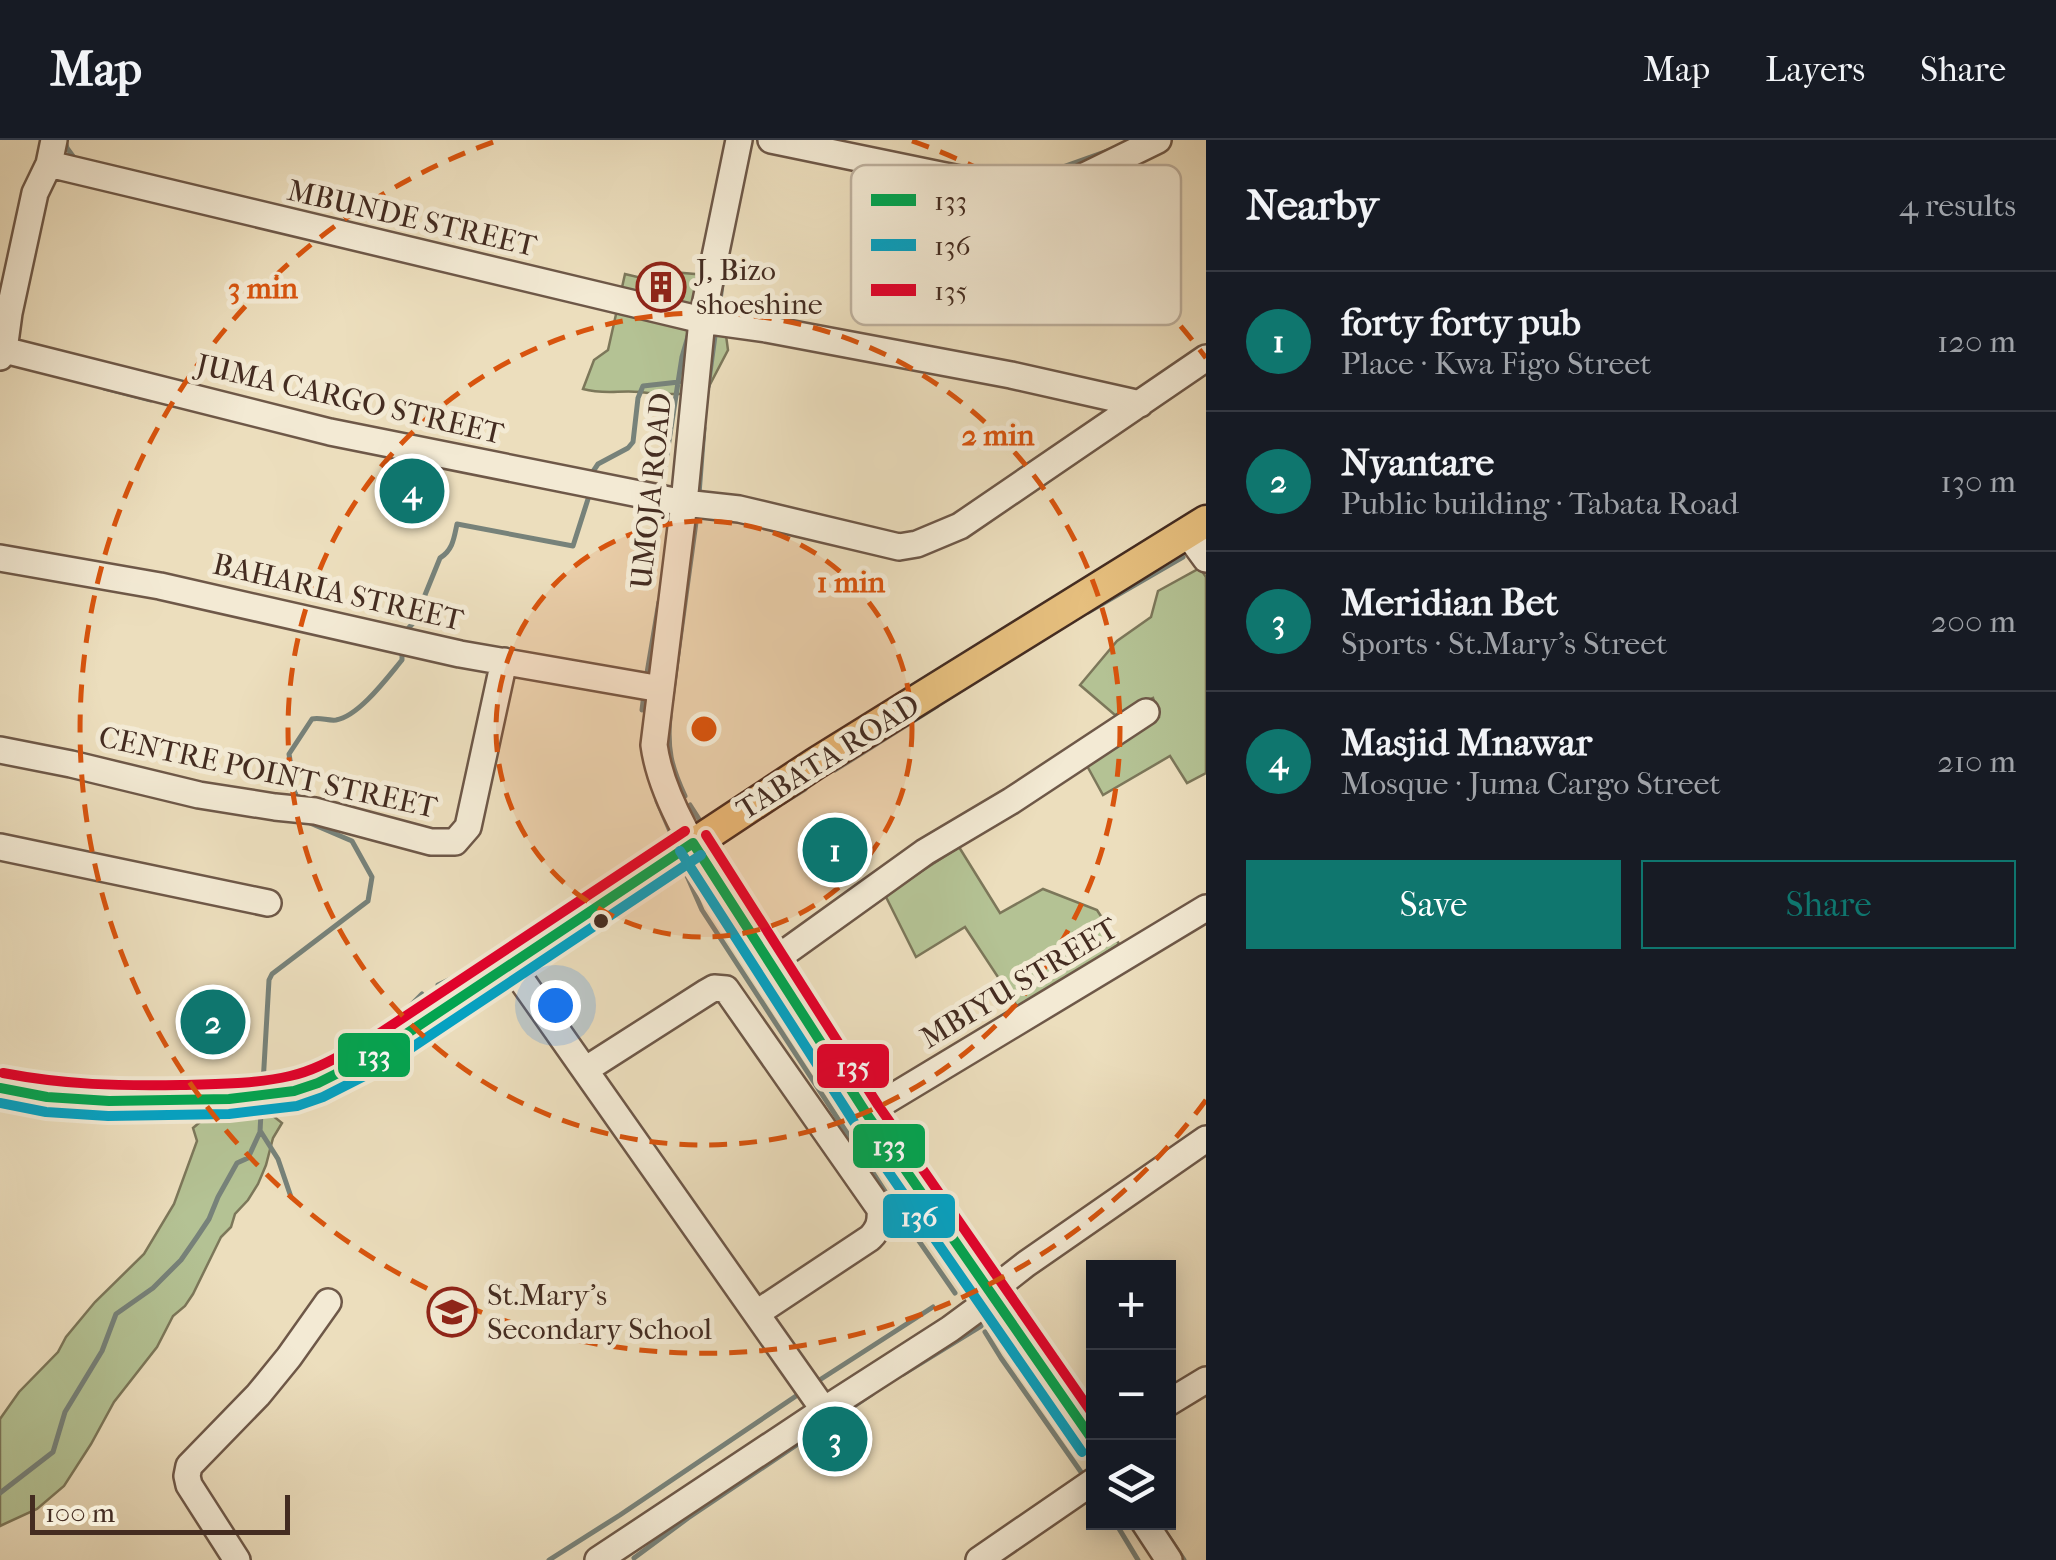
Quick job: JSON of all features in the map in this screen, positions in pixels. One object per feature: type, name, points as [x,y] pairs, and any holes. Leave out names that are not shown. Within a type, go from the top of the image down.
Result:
[{"type":"main road","name":"TABATA ROAD","points":[[0,1088],[47,1097],[109,1101],[229,1098],[318,1084],[376,1054],[816,763],[1196,527]]},
{"type":"street","name":"UMOJA ROAD","points":[[739,140],[702,320],[654,744],[656,762],[693,843],[769,964],[866,1113],[1092,1440]]},
{"type":"street","points":[[770,140],[892,165]]},
{"type":"street","points":[[1108,165],[1158,140]]},
{"type":"street","name":"MBUNDE STREET","points":[[52,152],[702,320],[1011,374],[1140,404]]},
{"type":"street","points":[[2,354],[28,221],[52,152]]},
{"type":"street","name":"JUMA CARGO STREET","points":[[2,354],[330,432],[684,503],[740,510],[899,547],[918,544],[960,526],[1206,358]]},
{"type":"street","points":[[1196,527],[1206,559]]},
{"type":"street","name":"BAHARIA STREET","points":[[0,558],[160,586],[402,642],[662,689]]},
{"type":"street","name":"CENTRE POINT STREET","points":[[0,750],[200,795],[315,811],[430,842],[455,842],[468,827],[504,661]]},
{"type":"street","points":[[769,964],[925,852],[1146,712]]},
{"type":"street","points":[[0,847],[268,904]]},
{"type":"street","name":"MBIYU STREET","points":[[866,1113],[1206,908]]},
{"type":"street","points":[[511,965],[824,1410]]},
{"type":"street","points":[[585,1070],[714,988],[726,990],[880,1209],[877,1232],[870,1238],[757,1314]]},
{"type":"street","points":[[613,1556],[824,1410],[950,1329],[992,1298],[1003,1282],[1026,1264],[1206,1140]]},
{"type":"street","points":[[237,1560],[189,1485],[190,1466],[258,1395],[328,1302]]},
{"type":"street","points":[[1176,1398],[1206,1380]]},
{"type":"street","points":[[978,1560],[1086,1486]]},
{"type":"street","points":[[1149,1530],[1169,1560]]},
{"type":"green space","points":[[660,271],[718,276],[728,350],[705,394],[583,389],[594,360],[608,350],[625,274],[650,280],[658,278]]},
{"type":"green space","points":[[1200,568],[1206,577],[1206,773],[1187,783],[1170,756],[1103,795],[1086,764],[1159,717],[1153,698],[1115,715],[1080,685],[1117,641],[1151,617],[1158,591]]},
{"type":"green space","points":[[959,847],[1000,913],[1043,889],[1097,910],[1119,944],[1019,1009],[965,927],[916,957],[885,895]]},
{"type":"green space","points":[[254,1108],[282,1123],[258,1184],[221,1237],[193,1294],[173,1316],[157,1347],[114,1402],[64,1486],[37,1509],[0,1526],[0,1419],[95,1302],[144,1254],[174,1204],[197,1141],[193,1128],[213,1111]]},
{"type":"waterway","points":[[65,140],[75,159]]},
{"type":"waterway","points":[[1068,165],[1113,149]]},
{"type":"waterway","points":[[718,316],[723,277]]},
{"type":"waterway","points":[[719,307],[760,316]]},
{"type":"waterway","points":[[661,492],[689,333]]},
{"type":"waterway","points":[[708,387],[715,336]]},
{"type":"waterway","points":[[590,476],[598,464],[633,442],[643,386],[679,382]]},
{"type":"waterway","points":[[104,388],[151,400]]},
{"type":"waterway","points":[[699,494],[704,428]]},
{"type":"waterway","points":[[405,632],[414,622],[440,558],[454,539],[457,524],[573,546],[588,499]]},
{"type":"waterway","points":[[650,506],[669,527]]},
{"type":"waterway","points":[[671,705],[697,515]]},
{"type":"waterway","points":[[1088,612],[1183,557]]},
{"type":"waterway","points":[[646,679],[659,602]]},
{"type":"waterway","points":[[297,802],[289,754],[312,719],[336,720],[354,711],[402,660],[402,647]]},
{"type":"waterway","points":[[642,710],[644,694]]},
{"type":"waterway","points":[[835,770],[937,706]]},
{"type":"waterway","points":[[670,716],[671,757],[685,796]]},
{"type":"waterway","points":[[784,802],[805,789]]},
{"type":"waterway","points":[[647,856],[673,838],[657,801]]},
{"type":"waterway","points":[[690,805],[699,819]]},
{"type":"waterway","points":[[263,1084],[272,974],[368,901],[372,877],[352,841],[308,820]]},
{"type":"waterway","points":[[716,847],[712,850],[715,857],[769,940]]},
{"type":"waterway","points":[[603,883],[634,864]]},
{"type":"waterway","points":[[681,868],[702,910],[955,1293]]},
{"type":"waterway","points":[[531,933],[590,892]]},
{"type":"waterway","points":[[554,953],[602,928],[644,894]]},
{"type":"waterway","points":[[438,985],[493,959]]},
{"type":"waterway","points":[[788,971],[799,989]]},
{"type":"waterway","points":[[484,1001],[513,983]]},
{"type":"waterway","points":[[385,1031],[422,994]]},
{"type":"waterway","points":[[236,1113],[276,1111],[311,1103],[344,1090],[378,1069]]},
{"type":"waterway","points":[[0,1071],[31,1079]]},
{"type":"waterway","points":[[53,1111],[94,1118],[212,1113]]},
{"type":"waterway","points":[[0,1493],[53,1452],[65,1412],[102,1351],[116,1314],[153,1288],[181,1260],[209,1219],[237,1163],[248,1158],[260,1132],[261,1112]]},
{"type":"waterway","points":[[261,1132],[278,1159],[291,1197]]},
{"type":"waterway","points":[[818,1381],[933,1307]]},
{"type":"waterway","points":[[903,1374],[981,1326]]},
{"type":"waterway","points":[[985,1332],[1081,1472]]},
{"type":"waterway","points":[[549,1560],[799,1394]]},
{"type":"waterway","points":[[634,1558],[872,1394]]},
{"type":"waterway","points":[[1120,1530],[1138,1560]]},
{"type":"waterway","points":[[1166,1533],[1184,1560]]},
{"type":"transit line","name":"135","points":[[3,1073],[70,1082],[158,1085],[250,1082],[311,1070],[368,1041],[685,831]]},
{"type":"transit line","name":"135","points":[[706,835],[878,1105],[1086,1404]]},
{"type":"transit line","name":"133","points":[[693,843],[866,1113],[1093,1440]]},
{"type":"transit line","name":"133","points":[[0,1088],[47,1097],[109,1101],[229,1099],[294,1091],[318,1083],[376,1054],[693,843]]},
{"type":"transit line","name":"136","points":[[680,851],[854,1122],[1082,1452]]},
{"type":"transit line","name":"136","points":[[0,1103],[46,1112],[108,1116],[229,1114],[297,1106],[323,1097],[384,1066],[701,855]]},
{"type":"place","name":"J, Bizo shoeshine","points":[[661,287]]},
{"type":"place","name":"Masjid Mnawar","points":[[412,491]]},
{"type":"place","name":"forty forty pub","points":[[835,850]]},
{"type":"place","name":"Nyantare","points":[[213,1022]]},
{"type":"place","name":"St.Mary's Secondary School","points":[[452,1312]]},
{"type":"place","name":"Meridian Bet","points":[[835,1439]]}]
